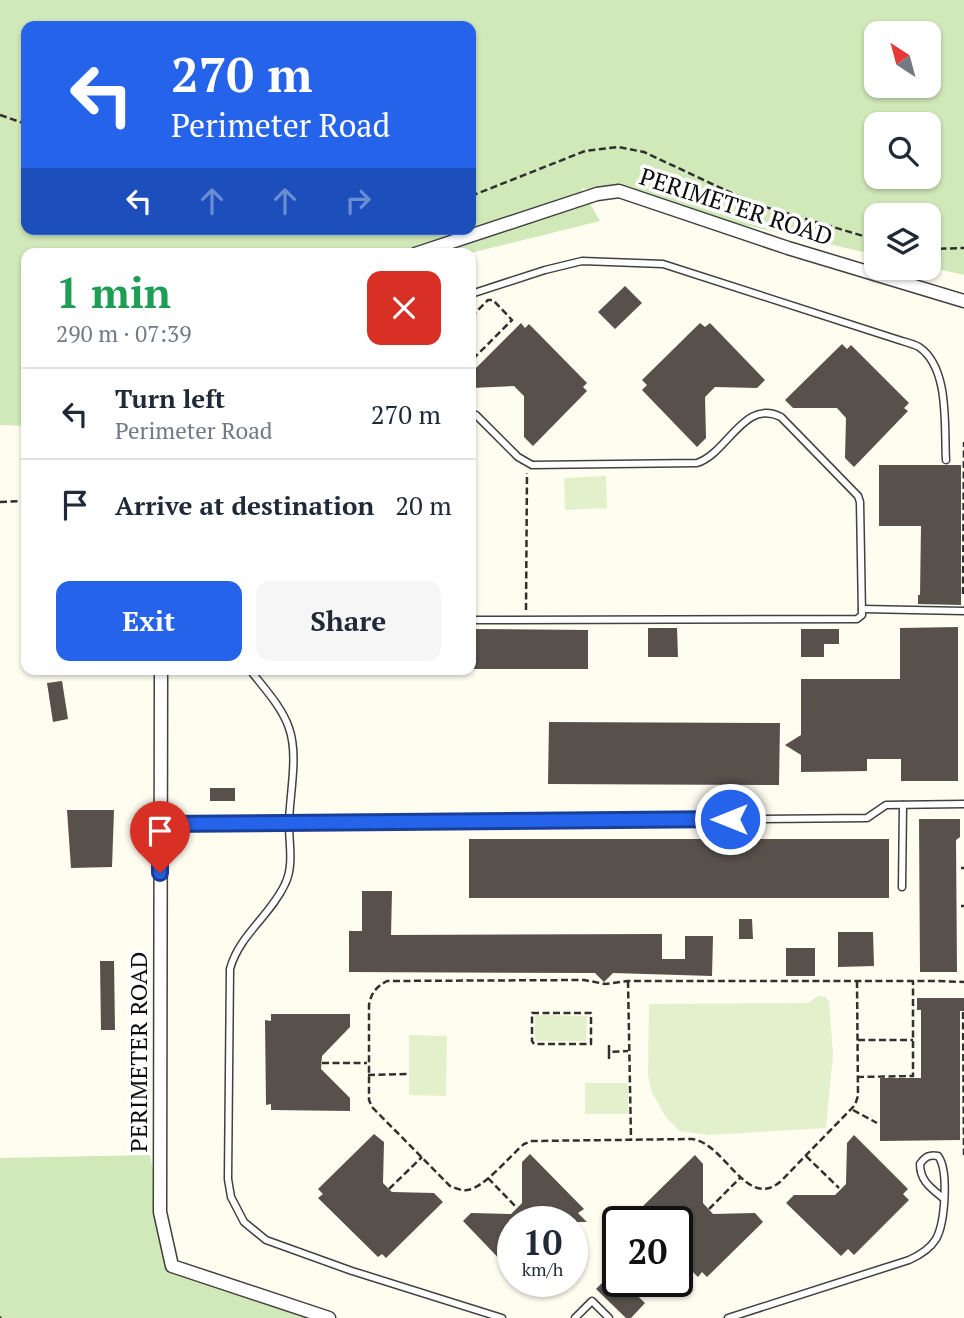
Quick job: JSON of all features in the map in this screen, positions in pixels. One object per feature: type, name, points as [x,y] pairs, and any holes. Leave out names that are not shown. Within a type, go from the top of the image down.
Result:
[{"type":"street","name":"PERIMETER ROAD","points":[[476,234],[597,194],[619,191],[788,248],[964,301]]},
{"type":"street","name":"PERIMETER ROAD","points":[[433,248],[473,235]]},
{"type":"street","name":"PERIMETER ROAD","points":[[161,675],[160,1212],[172,1266],[329,1318]]},
{"type":"lane","points":[[476,292],[582,261],[663,264],[919,347],[928,356],[942,382],[946,460]]},
{"type":"lane","points":[[476,415],[518,457],[532,465],[698,463],[708,458],[751,416],[757,413],[773,413],[781,417],[858,496],[862,609],[862,615],[858,619],[476,620]]},
{"type":"lane","points":[[862,609],[964,611]]},
{"type":"lane","points":[[254,675],[282,713],[290,730],[293,779],[289,823],[290,868],[286,883],[273,905],[238,948],[230,969],[228,1179],[234,1204],[244,1222],[266,1240],[502,1318]]},
{"type":"lane","points":[[160,824],[867,818],[886,805],[964,804]]},
{"type":"lane","points":[[902,887],[904,805]]},
{"type":"lane","points":[[728,1318],[920,1255],[929,1248],[939,1231],[943,1198],[944,1171],[938,1156],[931,1154],[920,1164],[920,1172],[924,1181],[943,1198]]},
{"type":"lane","points":[[575,1318],[592,1301],[609,1318]]},
{"type":"path","points":[[0,115],[21,122]]},
{"type":"path","points":[[476,194],[584,151],[618,147],[644,152],[755,204],[864,236]]},
{"type":"path","points":[[941,249],[964,248]]},
{"type":"path","points":[[476,312],[488,300],[493,300],[512,320],[476,355]]},
{"type":"path","points":[[963,594],[964,442]]},
{"type":"path","points":[[526,620],[527,463]]},
{"type":"path","points":[[0,502],[21,502]]},
{"type":"path","points":[[857,981],[858,1096],[853,1110],[780,1182],[766,1190],[758,1189],[741,1177],[708,1143],[701,1140],[631,1139],[531,1141],[524,1144],[474,1188],[458,1189],[450,1186],[372,1107],[369,1100],[371,995],[387,981],[584,980],[605,984],[628,981],[857,981],[913,981],[964,982]]},
{"type":"path","points":[[628,981],[631,1139]]},
{"type":"path","points":[[858,1077],[913,1076],[913,981]]},
{"type":"path","points":[[532,1013],[591,1013],[592,1044],[534,1044],[532,1041],[532,1013]]},
{"type":"path","points":[[963,1013],[964,1155]]},
{"type":"path","points":[[858,1040],[913,1040]]},
{"type":"path","points":[[609,1045],[609,1060]]},
{"type":"path","points":[[609,1052],[628,1051]]},
{"type":"path","points":[[322,1063],[368,1063]]},
{"type":"path","points":[[368,1075],[409,1074]]},
{"type":"path","points":[[853,1110],[877,1123]]},
{"type":"path","points":[[806,1156],[839,1188]]},
{"type":"path","points":[[389,1189],[422,1157]]},
{"type":"path","points":[[709,1209],[741,1177]]},
{"type":"path","points":[[488,1178],[515,1206]]},
{"type":"green space","points":[[0,0],[964,0],[964,275],[941,270],[941,203],[864,203],[864,252],[581,188],[600,221],[476,252],[476,248],[21,248],[21,426],[0,425]]},
{"type":"green space","points":[[606,476],[607,508],[565,510],[564,478]]},
{"type":"green space","points":[[819,996],[826,997],[829,1002],[833,1054],[826,1128],[708,1135],[680,1131],[665,1116],[652,1092],[648,1075],[649,1004],[807,1003]]},
{"type":"green space","points":[[535,1015],[587,1016],[586,1041],[535,1041]]},
{"type":"green space","points":[[409,1035],[447,1036],[446,1096],[409,1095]]},
{"type":"green space","points":[[585,1083],[628,1083],[628,1114],[585,1114]]},
{"type":"green space","points":[[150,1155],[172,1266],[329,1318],[0,1318],[0,1158]]},
{"type":"building","points":[[625,286],[642,303],[615,329],[598,312]]},
{"type":"building","points":[[521,323],[525,328],[529,324],[587,383],[583,387],[587,391],[533,446],[524,437],[524,396],[514,386],[476,388],[476,368]]},
{"type":"building","points":[[700,323],[705,327],[710,323],[765,380],[757,388],[715,387],[705,397],[706,438],[697,447],[642,390],[647,385],[642,380]]},
{"type":"building","points":[[842,344],[847,349],[851,345],[909,403],[904,408],[908,411],[854,467],[845,458],[846,418],[837,408],[793,408],[785,400]]},
{"type":"building","points":[[879,465],[961,465],[961,605],[918,604],[921,526],[879,526]]},
{"type":"building","points":[[958,627],[958,781],[901,781],[901,759],[867,759],[867,771],[801,772],[801,755],[785,745],[801,735],[801,679],[900,679],[900,628]]},
{"type":"building","points":[[648,628],[677,628],[678,657],[648,657]]},
{"type":"building","points":[[476,629],[588,630],[588,669],[476,669]]},
{"type":"building","points":[[801,629],[839,629],[839,644],[824,644],[824,657],[801,657]]},
{"type":"building","points":[[62,681],[68,719],[53,722],[47,683]]},
{"type":"building","points":[[549,722],[780,723],[779,785],[548,784]]},
{"type":"building","points":[[210,788],[235,788],[235,801],[210,801]]},
{"type":"building","points":[[67,810],[114,810],[112,867],[71,868]]},
{"type":"building","points":[[919,819],[960,819],[960,837],[956,840],[957,972],[920,972]]},
{"type":"building","points":[[469,839],[889,839],[889,898],[469,898]]},
{"type":"building","points":[[362,891],[392,891],[391,935],[662,934],[662,959],[685,959],[685,936],[713,936],[712,976],[613,973],[604,982],[595,973],[349,972],[349,931],[362,931]]},
{"type":"building","points":[[739,919],[752,919],[753,939],[739,939]]},
{"type":"building","points":[[838,932],[873,932],[874,966],[838,967]]},
{"type":"building","points":[[786,948],[815,948],[815,976],[786,976]]},
{"type":"building","points":[[100,961],[114,961],[115,1030],[101,1030]]},
{"type":"building","points":[[917,998],[964,998],[964,1011],[960,1011],[960,1140],[880,1141],[880,1078],[921,1078],[921,1010],[917,1010]]},
{"type":"building","points":[[271,1014],[350,1014],[350,1027],[322,1056],[321,1069],[350,1098],[350,1111],[271,1110],[271,1104],[266,1105],[265,1020],[271,1021]]},
{"type":"building","points":[[374,1134],[384,1142],[383,1183],[392,1192],[434,1193],[443,1202],[386,1258],[382,1254],[378,1257],[318,1198],[323,1194],[318,1189]]},
{"type":"building","points":[[854,1135],[908,1189],[903,1194],[909,1200],[854,1255],[848,1249],[841,1256],[786,1203],[794,1195],[835,1195],[846,1184],[847,1143]]},
{"type":"building","points":[[530,1154],[581,1206],[519,1206],[522,1203],[522,1162]]},
{"type":"building","points":[[695,1155],[703,1164],[703,1203],[713,1214],[755,1213],[763,1222],[707,1277],[702,1272],[698,1277],[693,1272],[693,1206],[643,1206]]},
{"type":"building","points":[[471,1213],[497,1214],[497,1256],[463,1221]]},
{"type":"building","points":[[602,1283],[602,1295],[596,1289]]},
{"type":"building","points":[[604,1297],[639,1297],[645,1303],[631,1318],[626,1318]]},
{"type":"route","points":[[160,873],[160,824],[730,819]]}]
